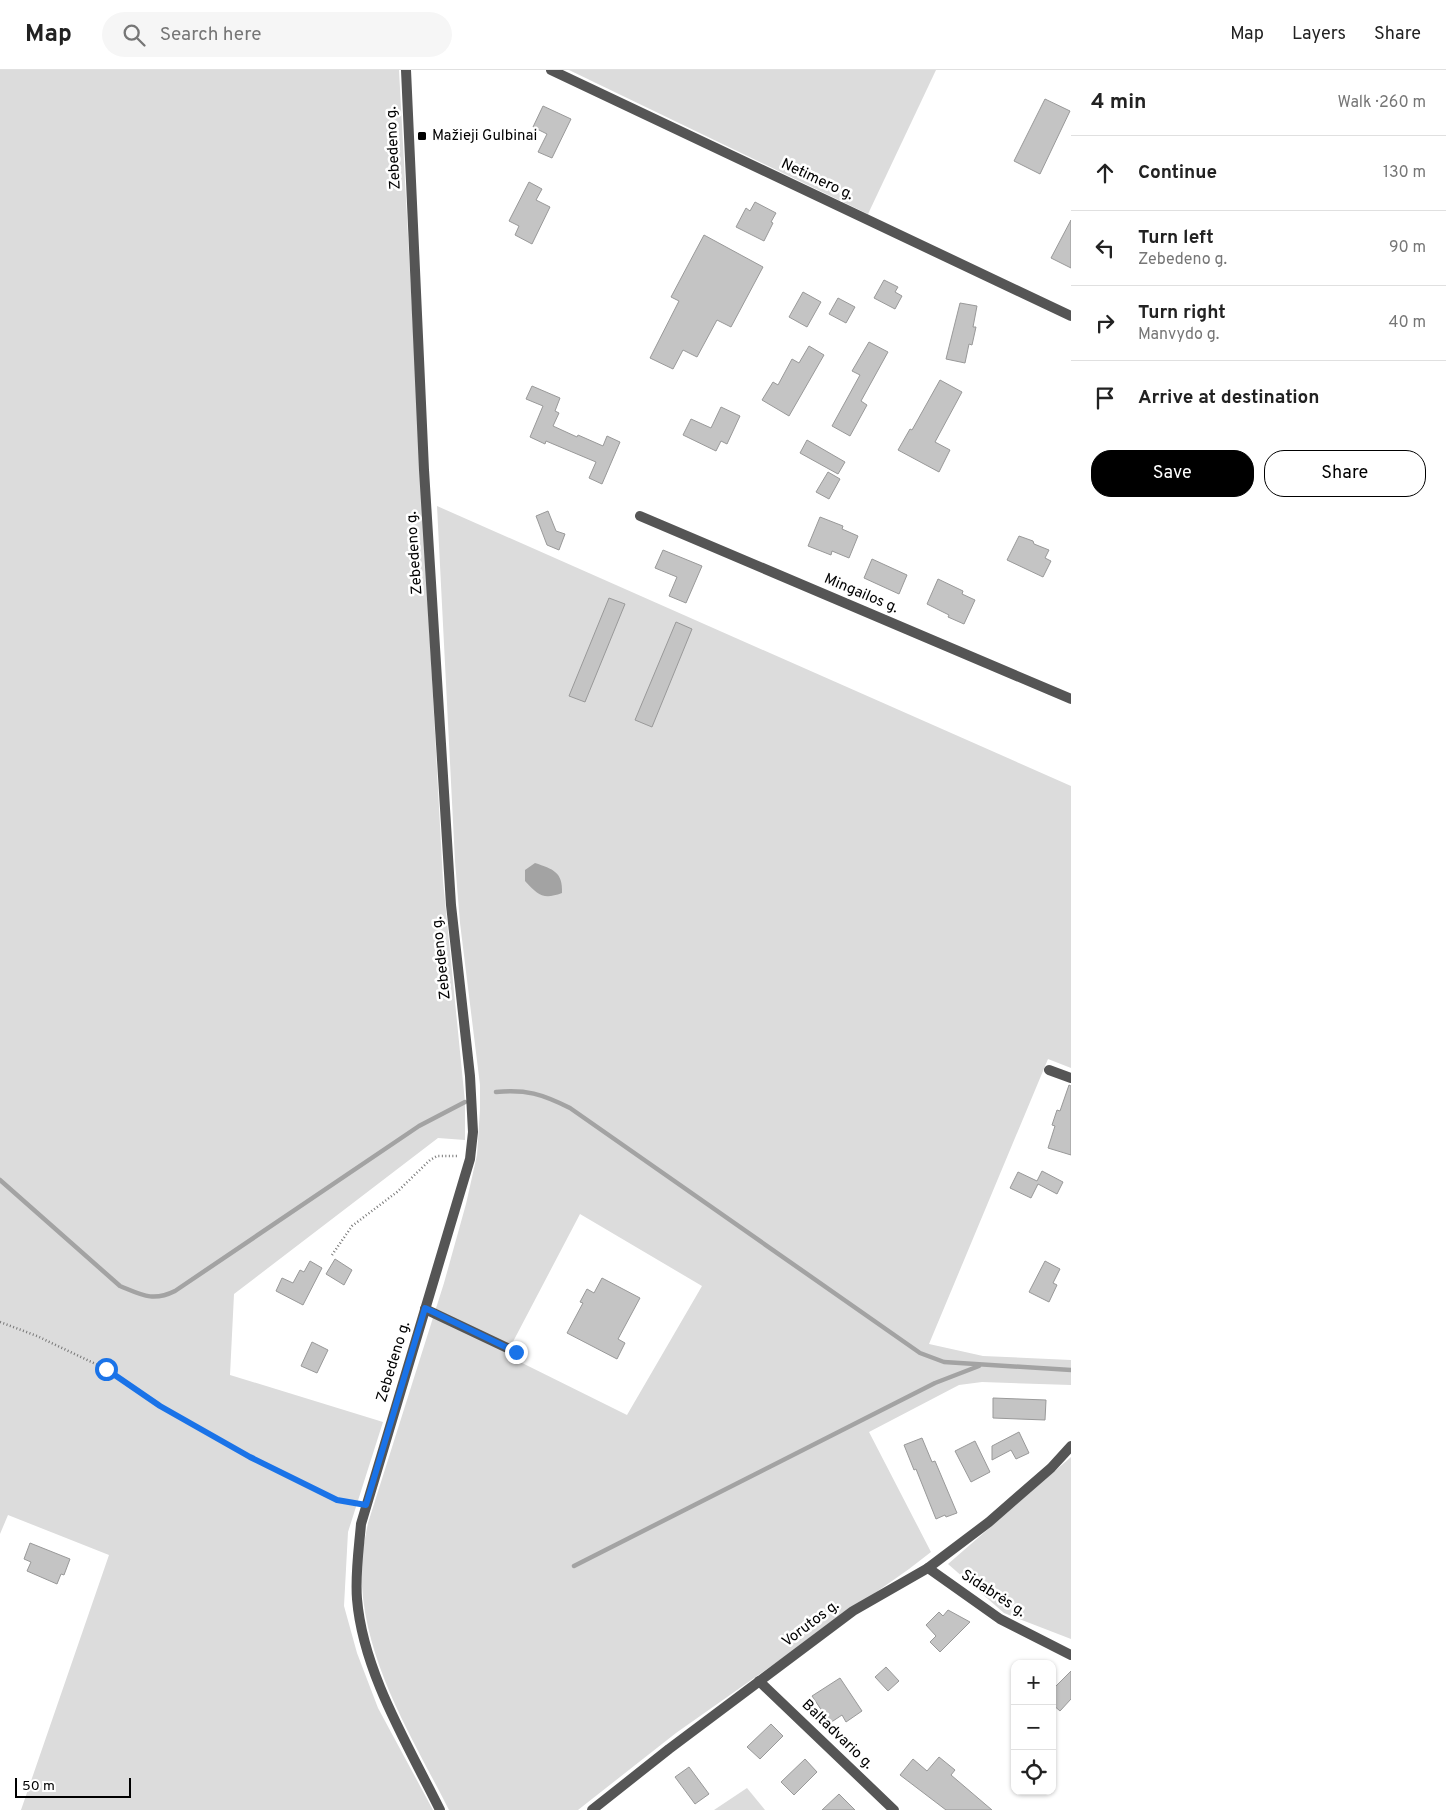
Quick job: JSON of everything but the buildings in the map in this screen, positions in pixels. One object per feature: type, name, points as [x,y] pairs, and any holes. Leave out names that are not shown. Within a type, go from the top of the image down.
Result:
[{"type":"street","name":"Zebedeno g.","points":[[406,70],[424,470],[451,905],[470,1076],[474,1132],[470,1159],[366,1505],[358,1558],[357,1599],[363,1635],[381,1692],[440,1810]]},
{"type":"street","name":"Netimero g.","points":[[551,70],[1071,316]]},
{"type":"street","name":"Mingailos g.","points":[[640,516],[1071,699]]},
{"type":"street","points":[[1049,1070],[1071,1078]]},
{"type":"street","points":[[425,1308],[516,1352]]},
{"type":"street","name":"Vorutos g.","points":[[592,1810],[669,1749],[853,1611],[928,1568],[989,1522],[1051,1468],[1071,1446]]},
{"type":"street","name":"Sidabrės g.","points":[[928,1568],[1000,1620],[1071,1655]]},
{"type":"street","name":"Baltadvario g.","points":[[759,1681],[894,1810]]},
{"type":"path","points":[[332,1255],[352,1226],[397,1192],[430,1160],[443,1155],[470,1159]]},
{"type":"path","points":[[0,1322],[37,1336],[106,1369],[160,1406],[250,1457],[337,1500],[366,1505]]},
{"type":"shaded area","points":[[0,70],[399,70],[443,881],[465,1102],[465,1140],[438,1138],[234,1294],[230,1375],[383,1422],[348,1532],[344,1606],[357,1653],[378,1708],[433,1810],[21,1810],[109,1555],[8,1515],[0,1534]]},
{"type":"shaded area","points":[[569,70],[936,70],[868,214]]},
{"type":"shaded area","points":[[437,506],[1071,786],[1071,1068],[1048,1059],[929,1344],[983,1356],[1071,1360],[1071,1385],[982,1382],[959,1385],[869,1432],[931,1552],[676,1733],[578,1810],[449,1810],[388,1688],[376,1657],[367,1624],[362,1591],[362,1557],[368,1523],[444,1283],[466,1204],[477,1155],[480,1085],[460,923],[455,861]],"holes":[[[580,1214],[702,1286],[627,1415],[506,1355]]]},
{"type":"shaded area","points":[[535,863],[556,872],[561,880],[562,893],[550,896],[541,895],[525,881],[525,870]]},
{"type":"shaded area","points":[[1071,1457],[1071,1639],[1004,1613],[948,1564]]},
{"type":"shaded area","points":[[747,1788],[765,1810],[714,1810]]},
{"type":"waterway","points":[[496,1092],[525,1092],[551,1099],[570,1108],[920,1353],[944,1362],[1071,1370]]},
{"type":"waterway","points":[[0,1180],[120,1286],[148,1296],[160,1296],[175,1291],[419,1126],[465,1102]]},
{"type":"waterway","points":[[574,1566],[935,1383],[979,1366]]},
{"type":"place","name":"Mažieji Gulbinai","points":[[422,136]]},
{"type":"route","points":[[106,1369],[160,1406],[250,1457],[337,1500],[366,1505],[425,1308],[516,1352]]}]
